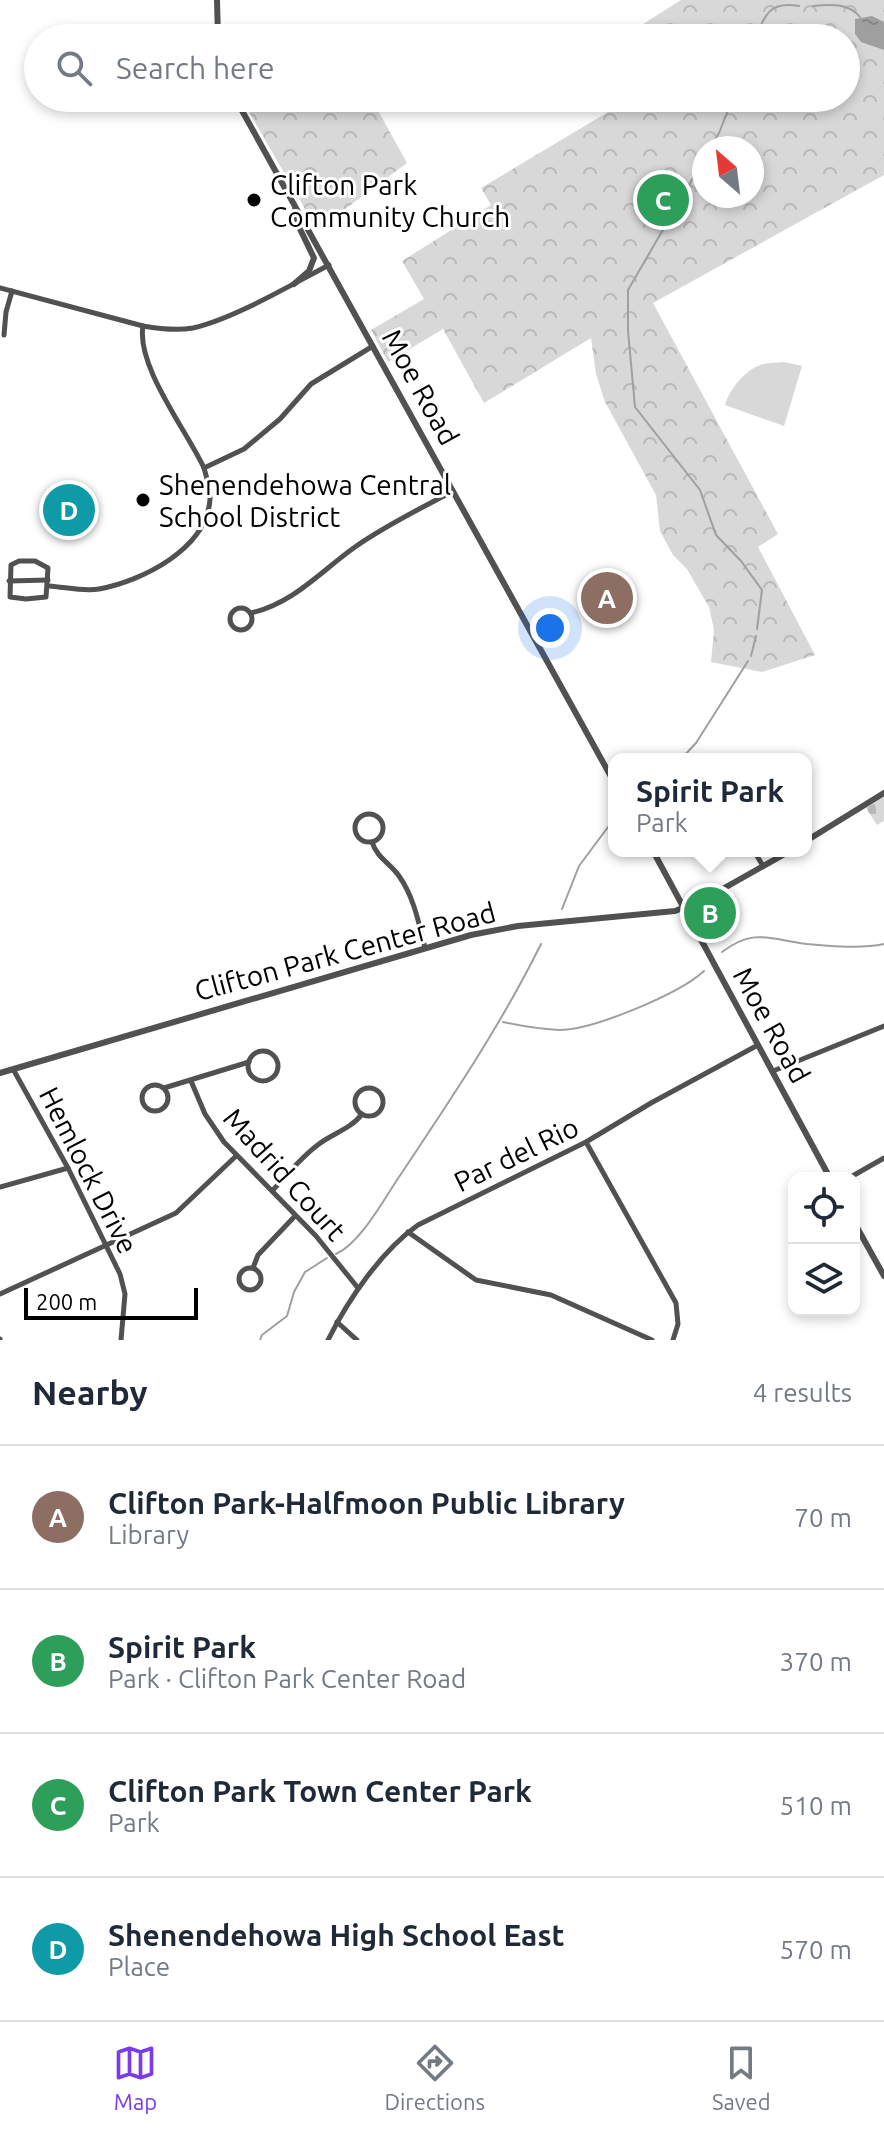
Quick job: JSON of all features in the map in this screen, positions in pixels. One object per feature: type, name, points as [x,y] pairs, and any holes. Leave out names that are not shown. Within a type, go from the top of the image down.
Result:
[{"type":"street","points":[[217,0],[218,24]]},
{"type":"street","name":"Moe Road","points":[[243,112],[608,771]]},
{"type":"street","points":[[293,203],[299,227],[314,258],[309,271],[294,284]]},
{"type":"street","points":[[0,288],[166,330],[191,328],[220,318],[329,265]]},
{"type":"street","points":[[4,335],[12,291]]},
{"type":"street","points":[[9,581],[96,590],[127,581],[178,552],[195,536],[210,501],[209,484],[204,468],[149,365],[142,347],[143,326]]},
{"type":"street","points":[[204,468],[244,449],[280,419],[311,384],[373,346]]},
{"type":"street","points":[[251,613],[277,605],[355,547],[454,490]]},
{"type":"street","points":[[19,561],[35,561],[48,568],[46,597],[10,597],[9,581],[11,565],[19,561]]},
{"type":"street","points":[[243,607],[251,613],[253,620],[247,628],[241,630],[232,625],[231,615],[236,609],[243,607]]},
{"type":"street","points":[[812,837],[884,793]]},
{"type":"street","points":[[366,814],[376,816],[383,824],[380,837],[372,842],[362,840],[356,832],[358,820],[366,814]]},
{"type":"street","points":[[372,842],[376,854],[397,873],[405,886],[414,906],[425,948]]},
{"type":"street","name":"Moe Road","points":[[656,857],[827,1172]]},
{"type":"street","points":[[758,857],[763,866]]},
{"type":"street","name":"Clifton Park Center Road","points":[[0,1073],[471,935],[518,926],[684,908],[779,857]]},
{"type":"street","points":[[773,1071],[884,1026]]},
{"type":"street","name":"Par del Rio","points":[[328,1340],[358,1288],[408,1232],[429,1218],[586,1142],[758,1045]]},
{"type":"street","points":[[164,1088],[168,1097],[165,1107],[156,1112],[146,1108],[141,1099],[145,1089],[191,1081],[249,1062],[259,1052],[269,1052],[276,1059],[277,1070],[271,1078],[261,1080],[252,1075],[249,1062]]},
{"type":"street","name":"Hemlock Drive","points":[[13,1069],[68,1168],[120,1274],[125,1294],[121,1340]]},
{"type":"street","name":"Madrid Court","points":[[191,1081],[211,1124],[235,1157],[316,1236],[358,1288]]},
{"type":"street","points":[[364,1089],[377,1091],[383,1099],[382,1108],[375,1115],[362,1114],[356,1106],[357,1096],[364,1089]]},
{"type":"street","points":[[272,1191],[302,1158],[362,1114]]},
{"type":"street","points":[[586,1142],[676,1303],[678,1324],[673,1340]]},
{"type":"street","points":[[0,1294],[176,1213],[235,1157]]},
{"type":"street","points":[[860,1172],[884,1158]]},
{"type":"street","points":[[0,1187],[68,1168]]},
{"type":"street","points":[[253,1268],[258,1255],[295,1216]]},
{"type":"street","points":[[408,1232],[476,1280],[551,1295],[652,1340]]},
{"type":"street","points":[[860,1233],[884,1276]]},
{"type":"street","points":[[253,1268],[261,1274],[261,1281],[258,1287],[248,1290],[240,1284],[239,1277],[242,1270],[253,1268]]},
{"type":"street","points":[[337,1322],[357,1340]]},
{"type":"green space","points":[[681,0],[884,0],[884,175],[653,303],[778,534],[758,547],[815,655],[762,672],[711,662],[714,630],[709,607],[660,531],[656,495],[605,402],[596,374],[591,338],[484,403],[443,329],[388,362],[371,330],[424,299],[402,261],[491,205],[481,188],[608,112],[860,112],[860,24],[643,24]]},
{"type":"green space","points":[[249,112],[379,112],[407,163],[317,230]]},
{"type":"green space","points":[[784,362],[802,366],[784,426],[725,405],[733,388],[752,369]]},
{"type":"green space","points":[[884,797],[884,821],[877,825],[866,808]]},
{"type":"green space","points":[[719,896],[732,916],[703,934],[689,910]]},
{"type":"water","points":[[872,16],[884,22],[884,50],[861,42],[860,24],[855,24],[855,19]]},
{"type":"waterway","points":[[761,24],[775,8],[799,6]]},
{"type":"waterway","points":[[813,6],[845,7],[860,17]]},
{"type":"waterway","points":[[717,136],[727,112]]},
{"type":"waterway","points":[[692,180],[628,290],[628,331],[635,407],[700,490],[716,535],[741,561],[762,590],[757,629]]},
{"type":"waterway","points":[[751,656],[756,636]]},
{"type":"waterway","points":[[687,753],[748,661]]},
{"type":"waterway","points":[[562,909],[579,866],[608,827]]},
{"type":"waterway","points":[[722,952],[754,937],[835,946],[884,944]]},
{"type":"waterway","points":[[336,1254],[354,1240],[380,1207],[475,1061],[541,944]]},
{"type":"waterway","points":[[503,1022],[559,1030],[592,1024],[656,1000],[704,971]]},
{"type":"waterway","points":[[260,1340],[262,1335],[287,1316],[294,1292],[305,1272],[327,1258]]},
{"type":"place","name":"Clifton Park Community Church","points":[[254,200]]},
{"type":"place","name":"Clifton Park Town Center Park","points":[[663,200]]},
{"type":"place","name":"Shenendehowa Central School District","points":[[143,500]]},
{"type":"place","name":"Shenendehowa High School East","points":[[69,510]]},
{"type":"place","name":"Clifton Park-Halfmoon Public Library","points":[[607,598]]},
{"type":"place","name":"Spirit Park","points":[[710,913]]}]
